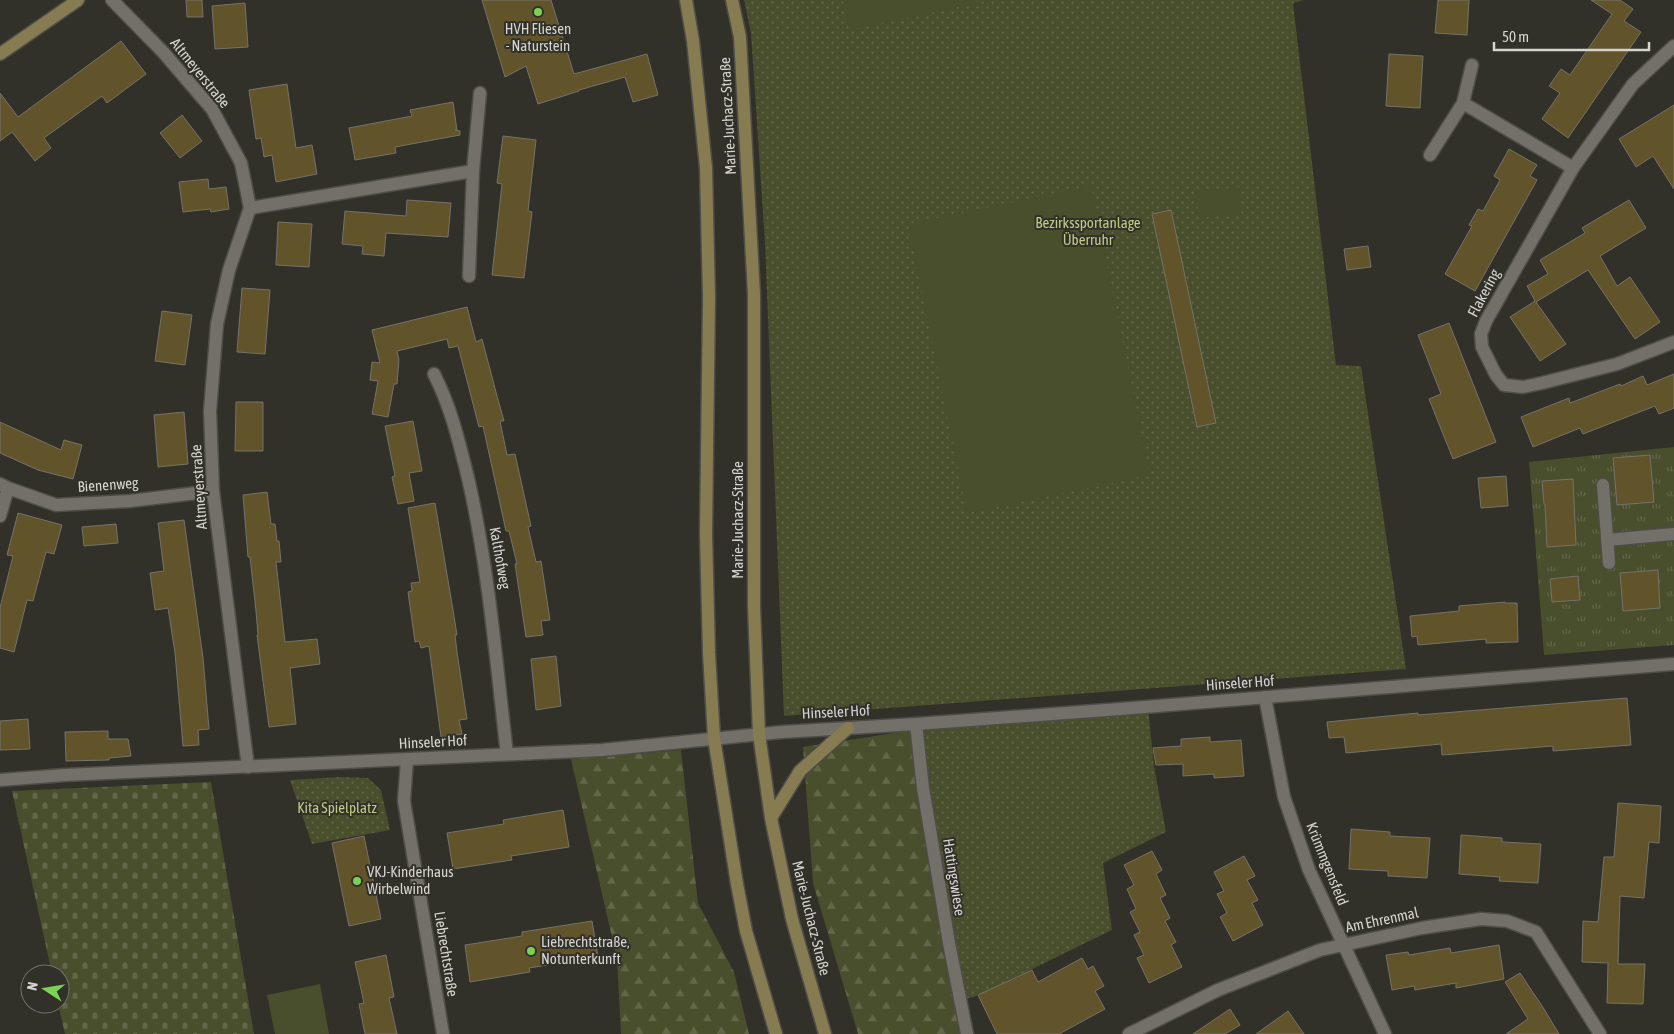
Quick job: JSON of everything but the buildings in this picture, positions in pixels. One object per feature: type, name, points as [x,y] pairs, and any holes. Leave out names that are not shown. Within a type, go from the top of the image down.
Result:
[{"type":"main road","points":[[0,54],[78,0]]},
{"type":"main road","name":"Marie-Juchacz-Straße","points":[[686,0],[693,41],[706,168],[709,297],[706,534],[709,653],[714,738],[746,931],[776,1034]]},
{"type":"main road","name":"Marie-Juchacz-Straße","points":[[732,0],[740,38],[754,295],[754,607],[759,734],[771,818],[792,919],[825,1034]]},
{"type":"main road","points":[[771,818],[800,771],[848,728]]},
{"type":"street","name":"Altmeyerstraße","points":[[112,0],[163,52],[212,109],[241,163],[250,208],[229,270],[217,324],[210,411],[213,491],[248,768]]},
{"type":"street","name":"Flakering","points":[[1674,46],[1633,84],[1573,168],[1493,308],[1481,334],[1482,347],[1496,376],[1504,385],[1523,387],[1617,364],[1674,342]]},
{"type":"street","points":[[1430,155],[1463,103],[1472,65]]},
{"type":"street","points":[[469,276],[473,171],[480,93]]},
{"type":"street","points":[[1463,103],[1573,168]]},
{"type":"street","points":[[250,208],[473,171]]},
{"type":"street","name":"Kalthofweg","points":[[434,374],[445,396],[459,439],[474,508],[490,600],[507,754]]},
{"type":"street","points":[[1603,485],[1609,563]]},
{"type":"street","name":"Bienenweg","points":[[0,516],[4,486],[56,505],[130,501],[213,491]]},
{"type":"street","points":[[1608,540],[1674,534]]},
{"type":"street","name":"Hinseler Hof","points":[[0,780],[602,750],[759,734],[916,724],[1674,664]]},
{"type":"street","name":"Krümmgensfeld","points":[[1265,697],[1284,797],[1309,870],[1385,1034]]},
{"type":"street","name":"Hattingswiese","points":[[916,724],[923,788],[966,1034]]},
{"type":"street","name":"Liebrechtstraße","points":[[407,760],[404,800],[443,1034]]},
{"type":"street","name":"Am Ehrenmal","points":[[1129,1034],[1218,990],[1320,950],[1422,928],[1480,919],[1507,921],[1536,932],[1600,1034]]},
{"type":"green space","name":"Bezirkssportanlage Überruhr","points":[[744,0],[1304,0],[1293,3],[1336,365],[1361,366],[1406,669],[784,716],[765,243],[751,33]]},
{"type":"green space","points":[[843,0],[992,0],[849,30]]},
{"type":"green space","points":[[1091,186],[1150,475],[967,513],[908,224]]},
{"type":"green space","points":[[1238,187],[1241,213],[1199,218],[1196,192]]},
{"type":"green space","points":[[1674,447],[1674,645],[1544,655],[1529,462]]},
{"type":"green space","points":[[1148,708],[1154,766],[1166,832],[1103,863],[1112,930],[977,996],[961,1000],[919,730]]},
{"type":"green space","points":[[914,730],[964,1034],[858,1034],[813,883],[803,747]]},
{"type":"green space","points":[[681,750],[698,903],[734,972],[749,1034],[621,1034],[617,959],[571,759]]},
{"type":"green space","name":"Kita Spielplatz","points":[[340,777],[368,778],[381,790],[390,830],[312,844],[290,780]]},
{"type":"green space","points":[[211,782],[254,1034],[65,1034],[60,1014],[70,1014],[70,964],[50,964],[12,791]]},
{"type":"green space","points":[[320,984],[329,1034],[275,1034],[267,995]]},
{"type":"place","name":"HVH Fliesen - Naturstein","points":[[538,12]]},
{"type":"place","name":"VKJ-Kinderhaus Wirbelwind","points":[[357,881]]},
{"type":"place","name":"Liebrechtstraße, Notunterkunft","points":[[531,951]]}]
